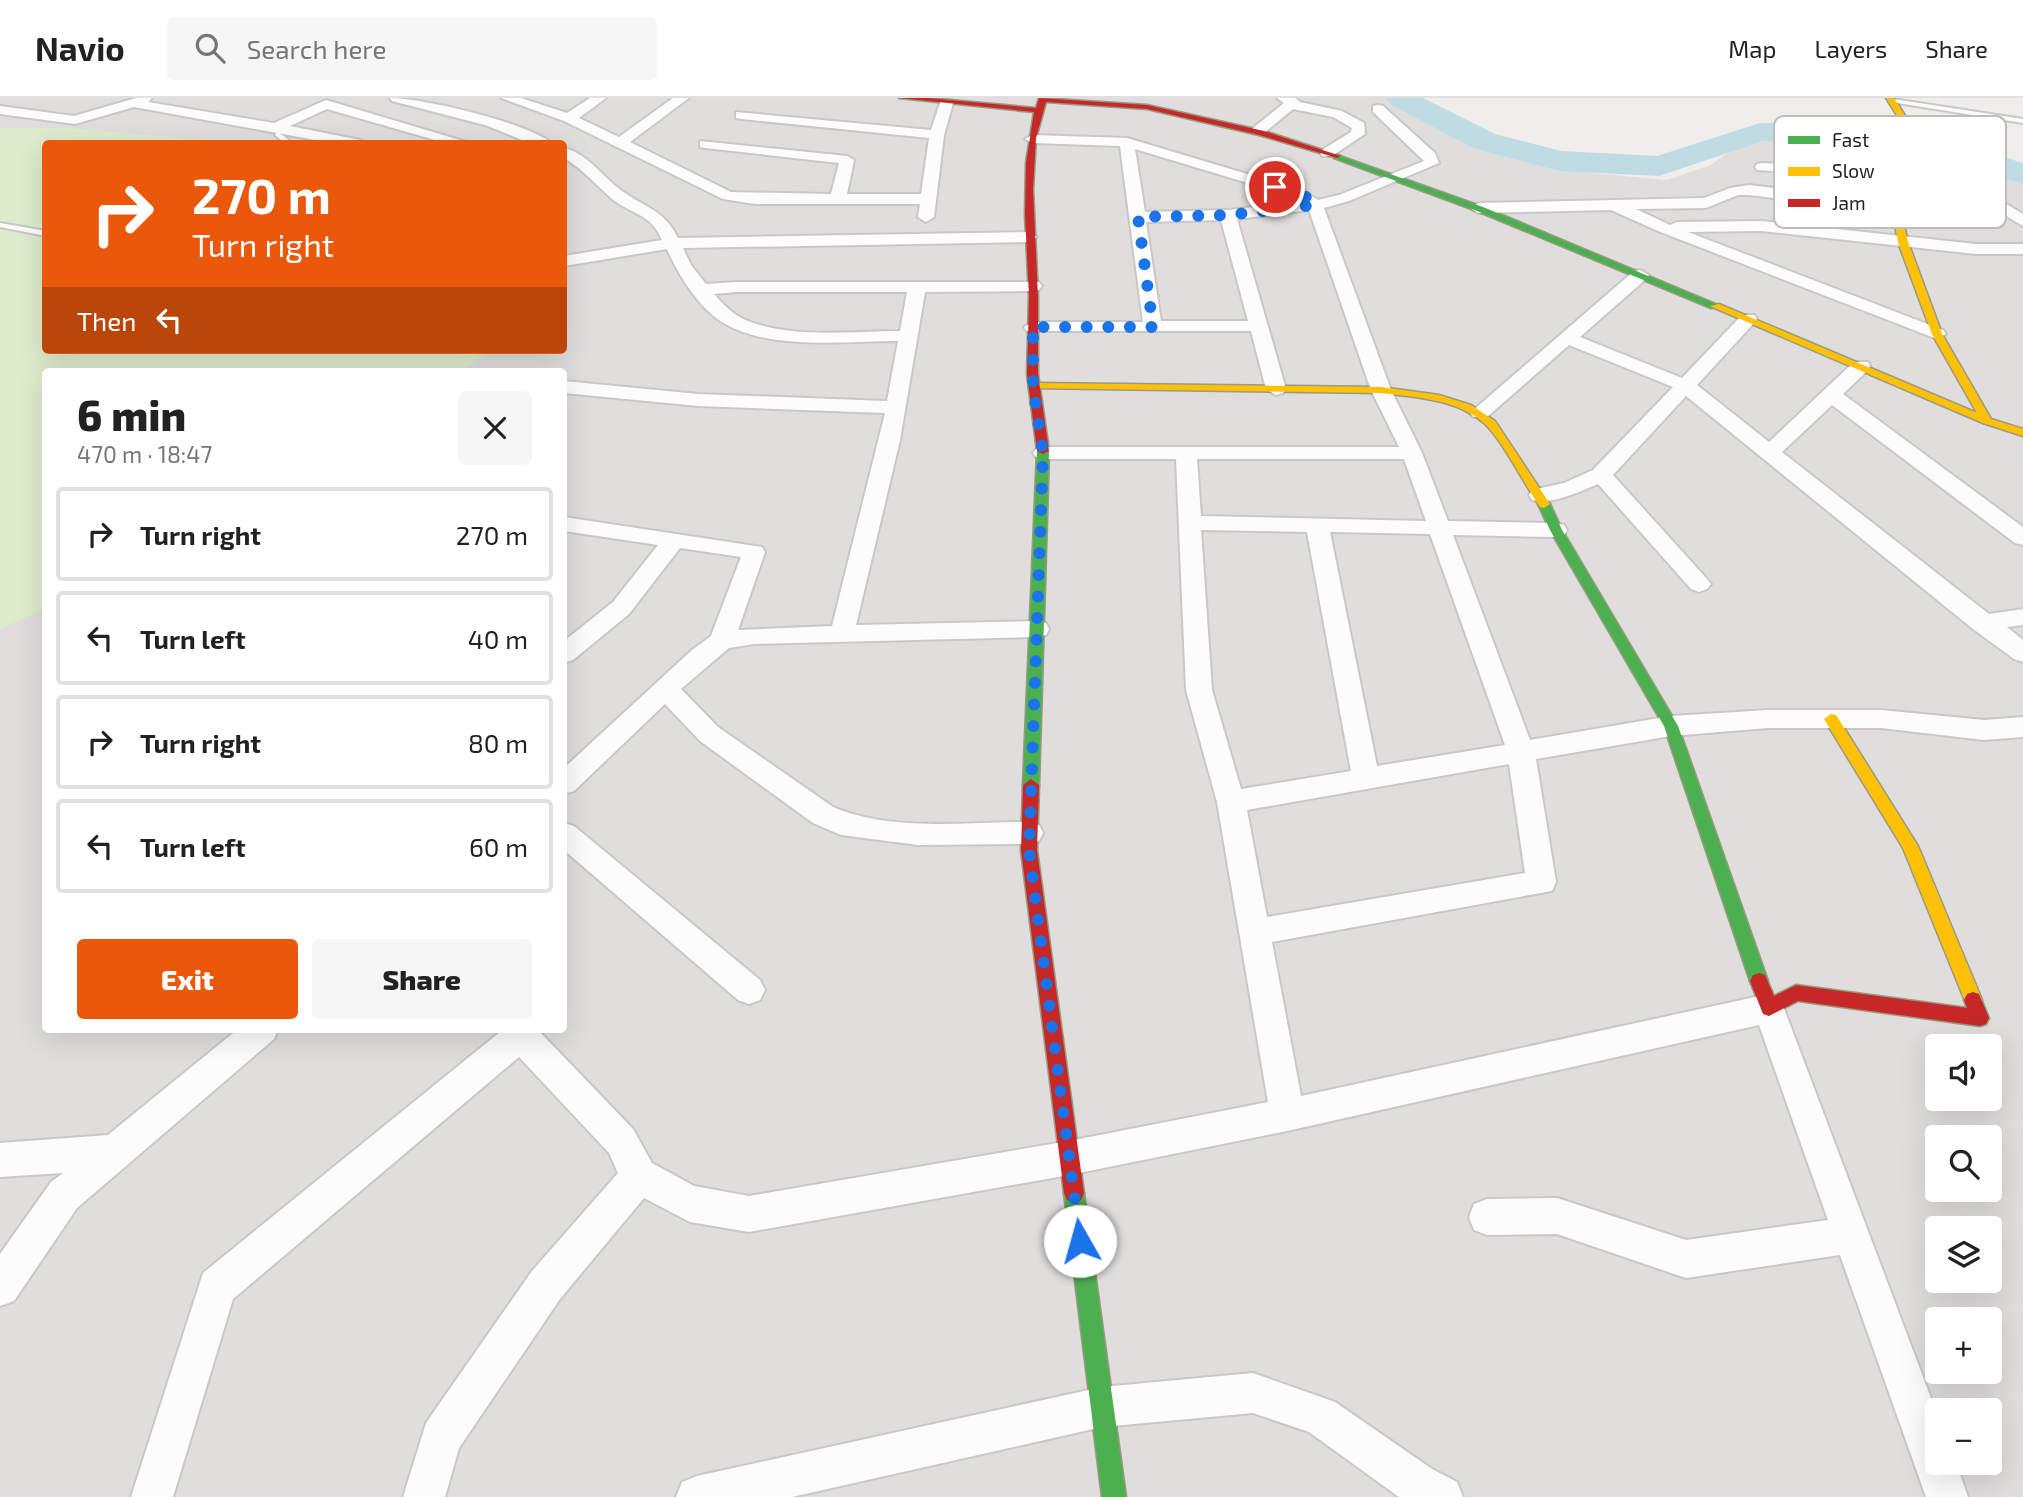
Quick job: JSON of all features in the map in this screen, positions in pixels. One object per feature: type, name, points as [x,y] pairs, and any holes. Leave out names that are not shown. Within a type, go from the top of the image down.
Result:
[{"type":"street","points":[[302,98],[452,140]]},
{"type":"street","points":[[279,127],[341,98]]},
{"type":"street","points":[[397,98],[490,122],[536,140]]},
{"type":"street","points":[[508,98],[569,118],[621,142],[690,157],[937,135]]},
{"type":"street","points":[[569,118],[599,98]]},
{"type":"street","points":[[621,142],[682,98]]},
{"type":"street","points":[[690,157],[762,98]]},
{"type":"street","points":[[903,98],[946,103],[1132,101],[1258,131],[1397,175],[1861,366],[1987,421],[2023,433]]},
{"type":"street","points":[[0,110],[75,120],[142,99],[141,106],[279,127],[341,140]]},
{"type":"street","points":[[1258,131],[1288,101],[1337,114],[1359,125],[1358,134],[1327,153]]},
{"type":"street","points":[[1041,102],[1032,139],[1029,237],[1033,286],[1033,386],[1043,453],[1029,850],[1114,1497]]},
{"type":"street","points":[[924,237],[937,135],[946,103]]},
{"type":"street","points":[[1138,217],[1228,215],[1315,205],[1344,198],[1397,175],[1428,166],[1432,160],[1378,109]]},
{"type":"street","points":[[732,122],[853,144]]},
{"type":"street","points":[[1032,139],[1127,142],[1299,194],[1315,205],[1381,390],[1412,453],[1521,752],[1541,882],[1255,932]]},
{"type":"street","points":[[1127,142],[1153,327]]},
{"type":"street","points":[[838,198],[853,144]]},
{"type":"street","points":[[567,154],[590,167],[618,196],[652,214],[665,228],[683,267],[724,316],[762,332],[812,337],[910,336]]},
{"type":"street","points":[[690,157],[720,193],[739,198],[928,199]]},
{"type":"street","points":[[1762,167],[1774,168]]},
{"type":"street","points":[[1478,208],[1706,203],[1735,191],[1774,193]]},
{"type":"street","points":[[1613,205],[1664,228],[1937,334]]},
{"type":"street","points":[[2006,210],[2023,222]]},
{"type":"street","points":[[1228,215],[1276,388]]},
{"type":"street","points":[[1664,228],[1774,227]]},
{"type":"street","points":[[1779,228],[1976,249],[2023,249]]},
{"type":"street","points":[[1900,228],[1937,334],[1987,421]]},
{"type":"street","points":[[567,260],[671,243],[1029,237]]},
{"type":"street","points":[[1480,413],[1640,275]]},
{"type":"street","points":[[842,633],[896,407],[917,286]]},
{"type":"street","points":[[701,290],[737,287],[1033,286]]},
{"type":"street","points":[[1540,495],[1571,488],[1601,475],[1748,319]]},
{"type":"street","points":[[1033,327],[1258,327]]},
{"type":"street","points":[[1567,338],[1686,386],[1982,624],[2023,653]]},
{"type":"street","points":[[1769,453],[1861,366]]},
{"type":"street","points":[[1033,386],[1381,390],[1430,396],[1480,413],[1491,424],[1540,495],[1556,530],[1671,726],[1769,1008],[1947,1497]]},
{"type":"street","points":[[567,387],[698,400],[896,407]]},
{"type":"street","points":[[1830,394],[2023,538]]},
{"type":"street","points":[[1043,453],[1412,453]]},
{"type":"street","points":[[1186,453],[1199,690],[1231,802],[1287,1115]]},
{"type":"street","points":[[1601,475],[1699,584]]},
{"type":"street","points":[[1190,523],[1556,530]]},
{"type":"street","points":[[567,524],[754,552],[722,641]]},
{"type":"street","points":[[1317,525],[1366,779]]},
{"type":"street","points":[[567,652],[621,608],[675,539]]},
{"type":"street","points":[[1982,624],[2023,617]]},
{"type":"street","points":[[567,781],[701,656],[722,641],[754,636],[1037,629]]},
{"type":"street","points":[[667,690],[709,734],[823,815],[851,827],[918,834],[1029,834]]},
{"type":"street","points":[[1231,802],[1671,726],[1768,719],[1881,719],[1984,730],[2023,727]]},
{"type":"street","points":[[519,1033],[621,1140],[639,1176],[690,1204],[749,1214],[1069,1158],[1287,1115],[1769,1008],[1796,993],[1980,1018],[1910,846],[1830,719]]},
{"type":"street","points":[[567,837],[749,990]]},
{"type":"street","points":[[0,1287],[64,1195],[257,1033]]},
{"type":"street","points":[[152,1497],[217,1287],[517,1033]]},
{"type":"street","points":[[0,1160],[114,1152]]},
{"type":"street","points":[[425,1497],[441,1438],[546,1285],[639,1176]]},
{"type":"street","points":[[1487,1217],[1557,1216],[1686,1259],[1851,1235]]},
{"type":"street","points":[[697,1497],[1102,1407],[1253,1393],[1321,1416],[1417,1484],[1442,1497]]},
{"type":"lane","points":[[1892,100],[1992,116]]},
{"type":"lane","points":[[279,127],[277,134],[285,140]]},
{"type":"lane","points":[[0,225],[42,233]]},
{"type":"shaded area","points":[[0,98],[1421,98],[1559,170],[1667,180],[1711,165],[1745,140],[1774,133],[1774,228],[2006,228],[2006,172],[2023,178],[2023,1497],[0,1497]]},
{"type":"green space","points":[[0,128],[64,128],[204,140],[42,140],[42,354],[484,354],[465,368],[42,368],[42,610],[0,629]]},
{"type":"waterway","points":[[1400,98],[1484,141],[1560,161],[1659,166],[1760,132],[1774,132]]},
{"type":"waterway","points":[[2006,168],[2023,174]]},
{"type":"traffic: fast","points":[[1337,156],[1480,209],[1715,306]]},
{"type":"traffic: fast","points":[[1031,785],[1043,451]]},
{"type":"traffic: fast","points":[[1544,504],[1556,530],[1671,726],[1759,981]]},
{"type":"traffic: fast","points":[[1074,1193],[1114,1497]]},
{"type":"traffic: slow","points":[[1890,98],[1901,116]]},
{"type":"traffic: slow","points":[[1900,228],[1937,334],[1987,421]]},
{"type":"traffic: slow","points":[[1715,306],[1987,421],[2023,433]]},
{"type":"traffic: slow","points":[[1033,386],[1381,390],[1439,398],[1467,407],[1491,423],[1544,504]]},
{"type":"traffic: slow","points":[[1831,719],[1910,846],[1973,1000]]},
{"type":"traffic: jam","points":[[903,98],[1037,110]]},
{"type":"traffic: jam","points":[[1043,98],[1032,138],[1029,189],[1033,297],[1032,374],[1043,451]]},
{"type":"traffic: jam","points":[[1042,99],[1147,107],[1261,133],[1337,156]]},
{"type":"traffic: jam","points":[[1031,785],[1029,850],[1074,1193]]},
{"type":"traffic: jam","points":[[1759,981],[1769,1008],[1796,993],[1980,1018],[1973,1000]]},
{"type":"route","points":[[1080,1241],[1029,850],[1043,453],[1033,386],[1033,327],[1153,327],[1138,217],[1228,215],[1315,205],[1306,197],[1275,187]]}]
